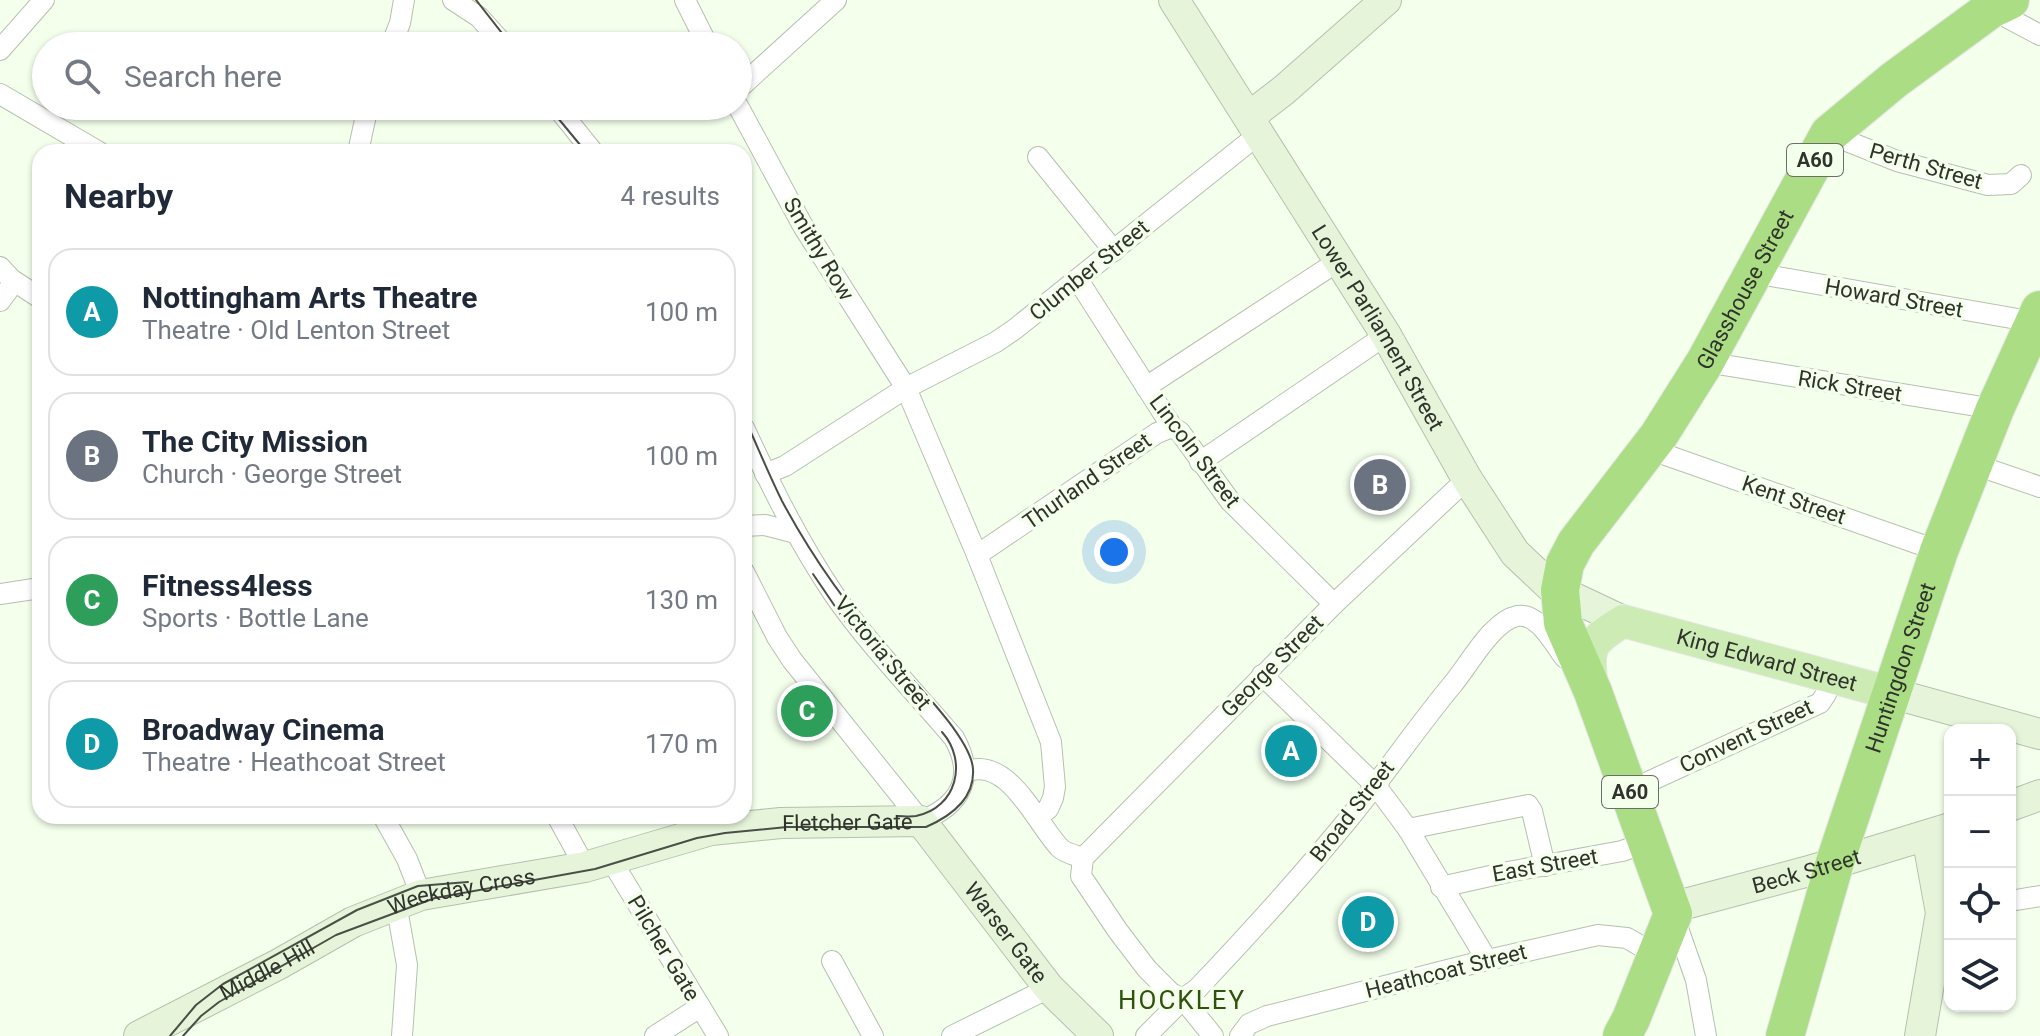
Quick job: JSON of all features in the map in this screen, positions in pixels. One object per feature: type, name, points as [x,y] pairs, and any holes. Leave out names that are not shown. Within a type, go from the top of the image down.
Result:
[{"type":"highway","name":"Glasshouse Street","points":[[1560,590],[1570,553],[1649,449],[1705,362],[1829,134],[1894,80],[2001,4]]},
{"type":"highway","name":"Huntingdon Street","points":[[1785,1036],[1835,862],[1939,551],[1995,409],[2037,316]]},
{"type":"highway","name":"A60","points":[[1560,590],[1563,623],[1593,692],[1668,903]]},
{"type":"highway","points":[[1622,1036],[1656,955],[1668,903]]},
{"type":"main road","name":"King Edward Street","points":[[1623,621],[1891,693]]},
{"type":"main road","points":[[1593,692],[1589,653],[1599,636],[1623,621]]},
{"type":"street","points":[[0,50],[44,0]]},
{"type":"street","points":[[396,32],[404,0]]},
{"type":"street","points":[[685,0],[701,32]]},
{"type":"street","points":[[752,76],[836,0]]},
{"type":"street","name":"Lower Parliament Street","points":[[1174,0],[1340,260],[1467,479],[1515,553],[1545,582],[1623,621]]},
{"type":"street","points":[[1254,126],[1284,90],[1386,0]]},
{"type":"street","points":[[460,4],[479,17],[492,32]]},
{"type":"street","points":[[2001,4],[2040,35]]},
{"type":"street","points":[[0,94],[32,113]]},
{"type":"street","points":[[44,120],[85,144]]},
{"type":"street","points":[[360,144],[365,120]]},
{"type":"street","points":[[567,120],[587,144]]},
{"type":"street","name":"Smithy Row","points":[[746,120],[803,226],[906,388],[977,555],[1051,742],[1055,787],[1048,809],[1038,817]]},
{"type":"street","name":"Clumber Street","points":[[765,474],[785,466],[906,388],[996,342],[1114,251],[1254,126]]},
{"type":"street","name":"Perth Street","points":[[1829,134],[1897,161],[1988,185],[2011,184],[2021,175]]},
{"type":"street","points":[[1038,157],[1114,251]]},
{"type":"street","points":[[1146,387],[1340,260]]},
{"type":"street","points":[[6,273],[32,292]]},
{"type":"street","points":[[0,301],[9,289],[6,273]]},
{"type":"street","name":"Howard Street","points":[[1754,273],[2037,316]]},
{"type":"street","name":"Lincoln Street","points":[[1078,280],[1172,427],[1180,432],[1230,501],[1334,604]]},
{"type":"street","points":[[1200,462],[1386,335]]},
{"type":"street","name":"Rick Street","points":[[1705,362],[1995,409]]},
{"type":"street","name":"Thurland Street","points":[[977,555],[1157,433],[1172,427]]},
{"type":"street","name":"Victoria Street","points":[[752,446],[796,533],[856,625],[954,738],[961,750],[965,772]]},
{"type":"street","name":"Kent Street","points":[[1649,449],[1939,551]]},
{"type":"street","points":[[1973,464],[2040,487]]},
{"type":"street","name":"George Street","points":[[1083,858],[1262,675],[1467,479]]},
{"type":"street","name":"Lower Parliament Street","points":[[1494,523],[1534,559],[1543,561],[1570,553]]},
{"type":"street","points":[[752,526],[765,525],[796,533]]},
{"type":"street","points":[[752,588],[792,660],[921,821]]},
{"type":"street","points":[[0,594],[32,589]]},
{"type":"street","name":"Broad Street","points":[[1146,1036],[1197,989],[1275,906],[1378,782],[1417,727],[1471,663],[1492,630],[1513,617],[1527,616],[1535,621],[1593,692]]},
{"type":"street","points":[[1262,675],[1372,782],[1378,782],[1379,790],[1408,829],[1487,960]]},
{"type":"street","name":"Convent Street","points":[[1648,782],[1820,703],[1830,677]]},
{"type":"street","name":"King Edward Street","points":[[1891,693],[2040,734]]},
{"type":"street","points":[[965,772],[983,768],[997,774],[1038,817],[1062,851],[1083,858],[1081,876],[1108,918],[1147,969],[1171,993],[1183,999],[1213,1036]]},
{"type":"street","name":"Fletcher Gate","points":[[598,863],[711,830],[781,823],[921,821],[946,809],[955,800],[965,772]]},
{"type":"street","points":[[2016,804],[2040,795]]},
{"type":"street","points":[[1408,829],[1528,805],[1545,866]]},
{"type":"street","name":"Warser Gate","points":[[921,821],[1049,988],[1098,1036]]},
{"type":"street","points":[[387,824],[407,859],[409,899]]},
{"type":"street","name":"Pilcher Gate","points":[[564,824],[598,863],[718,1036]]},
{"type":"street","points":[[1938,832],[1944,901]]},
{"type":"street","name":"Beck Street","points":[[1668,903],[1685,904],[1938,832]]},
{"type":"street","name":"East Street","points":[[1441,887],[1622,851],[1648,842]]},
{"type":"street","name":"Weekday Cross","points":[[402,1036],[409,899],[598,863]]},
{"type":"street","points":[[2016,900],[2040,896]]},
{"type":"street","name":"Middle Hill","points":[[139,1036],[353,922],[409,899]]},
{"type":"street","points":[[1668,903],[1696,980],[1706,1036]]},
{"type":"street","points":[[1920,1036],[1944,917]]},
{"type":"street","name":"Heathcoat Street","points":[[1240,1036],[1249,1024],[1267,1016],[1598,935],[1627,938],[1656,955]]},
{"type":"street","points":[[832,961],[873,1036]]},
{"type":"street","points":[[952,1036],[1049,988]]},
{"type":"street","points":[[655,1036],[700,1007]]},
{"type":"tram line","points":[[476,0],[501,32]]},
{"type":"tram line","points":[[560,120],[579,144]]},
{"type":"tram line","points":[[183,1036],[219,1002],[336,935],[435,898],[595,869],[697,838],[725,833],[787,827],[926,827],[959,806],[972,780],[970,756],[940,710],[860,620],[832,582],[782,501],[752,435]]},
{"type":"tram line","points":[[813,574],[845,621],[908,693]]},
{"type":"tram line","points":[[897,816],[916,816],[930,811],[949,794],[954,782],[955,756],[942,732]]},
{"type":"tram line","points":[[170,1036],[196,1005],[223,984],[357,910],[418,886],[468,882]]},
{"type":"place","name":"The City Mission","points":[[1380,485]]},
{"type":"place","name":"Fitness4less","points":[[807,711]]},
{"type":"place","name":"Nottingham Arts Theatre","points":[[1291,751]]},
{"type":"place","name":"Broadway Cinema","points":[[1368,922]]},
{"type":"district","name":"HOCKLEY","points":[[1182,1000]]}]
